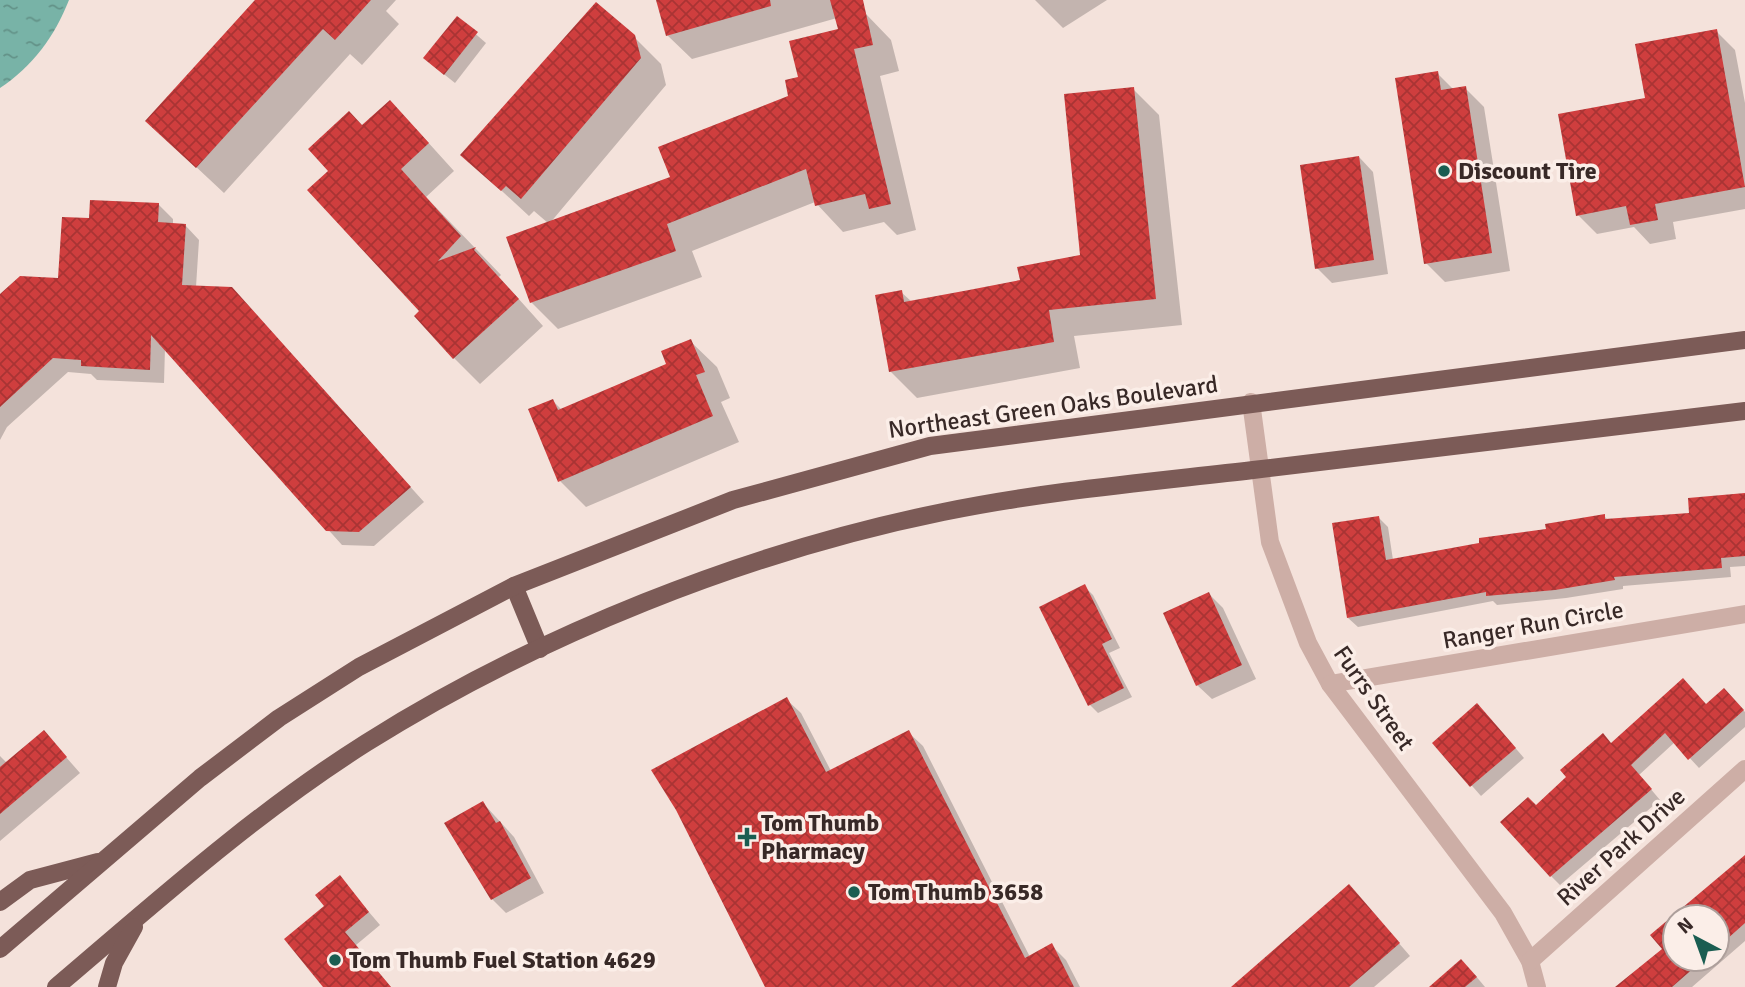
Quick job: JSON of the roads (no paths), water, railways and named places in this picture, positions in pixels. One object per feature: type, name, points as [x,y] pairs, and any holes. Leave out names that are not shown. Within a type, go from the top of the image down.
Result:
[{"type":"main road","name":"Northeast Green Oaks Boulevard","points":[[0,949],[200,778],[279,718],[398,645],[514,586],[733,500],[907,450],[1251,402],[1575,364],[1745,340]]},
{"type":"main road","points":[[56,987],[214,853],[340,761],[402,722],[540,649],[733,570],[943,512],[1045,495],[1745,411]]},
{"type":"main road","points":[[514,586],[540,649]]},
{"type":"main road","points":[[0,902],[30,880],[105,860]]},
{"type":"main road","points":[[107,987],[114,963],[140,916]]},
{"type":"street","name":"Furrs Street","points":[[1251,402],[1270,542],[1308,643],[1330,684],[1503,914],[1530,961],[1537,987]]},
{"type":"street","name":"Ranger Run Circle","points":[[1330,684],[1745,614]]},
{"type":"street","name":"River Park Drive","points":[[1530,961],[1745,769]]},
{"type":"water","points":[[0,0],[69,0],[42,49],[23,70],[0,88]]},
{"type":"place","name":"Discount Tire","points":[[1444,171]]},
{"type":"place","name":"Tom Thumb Pharmacy","points":[[747,837]]},
{"type":"place","name":"Tom Thumb 3658","points":[[854,892]]},
{"type":"place","name":"Tom Thumb Fuel Station 4629","points":[[335,960]]}]
